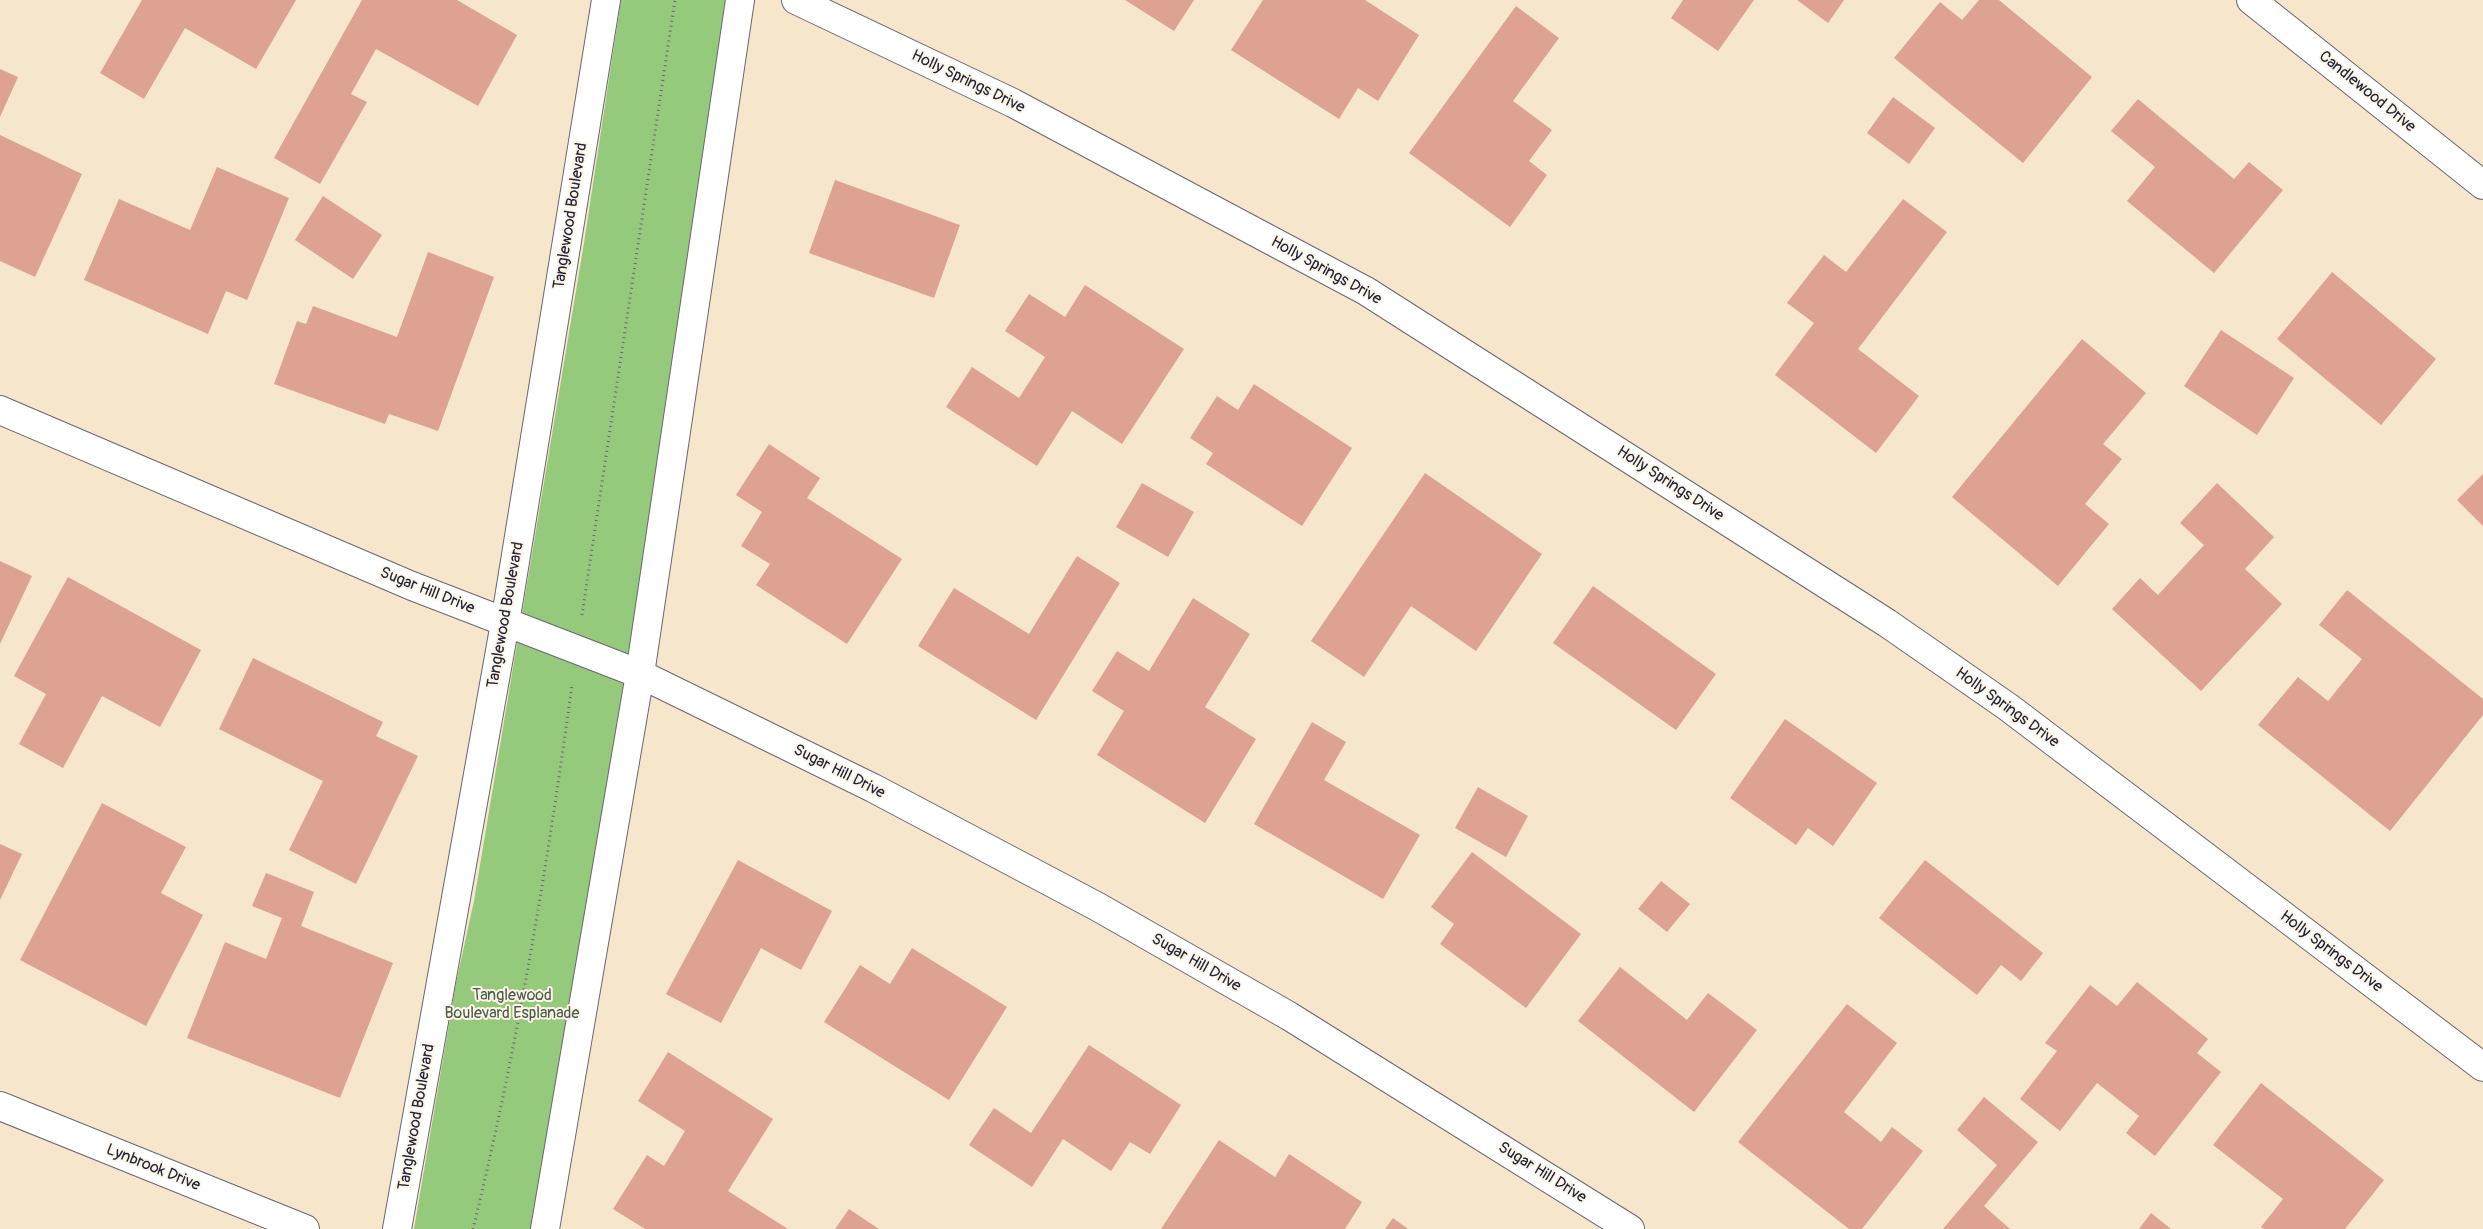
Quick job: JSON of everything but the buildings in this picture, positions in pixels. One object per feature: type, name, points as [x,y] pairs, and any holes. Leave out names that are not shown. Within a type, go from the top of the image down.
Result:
[{"type":"street","name":"Tanglewood Boulevard","points":[[397,1229],[505,623],[606,0]]},
{"type":"street","points":[[545,1229],[640,674],[740,0]]},
{"type":"street","name":"Holly Springs Drive","points":[[796,0],[1013,103],[1383,301],[1887,623],[2008,707],[2483,1067]]},
{"type":"street","name":"Candlewood Drive","points":[[2251,0],[2483,185]]},
{"type":"street","name":"Sugar Hill Drive","points":[[0,410],[412,586],[640,674],[873,788],[1107,912],[1289,1016],[1630,1229]]},
{"type":"street","name":"Lynbrook Drive","points":[[0,1106],[306,1229]]},
{"type":"green space","name":"Tanglewood Boulevard Esplanade","points":[[621,0],[730,0],[622,709],[532,1229],[414,1229],[456,983],[474,901],[584,243]]}]
